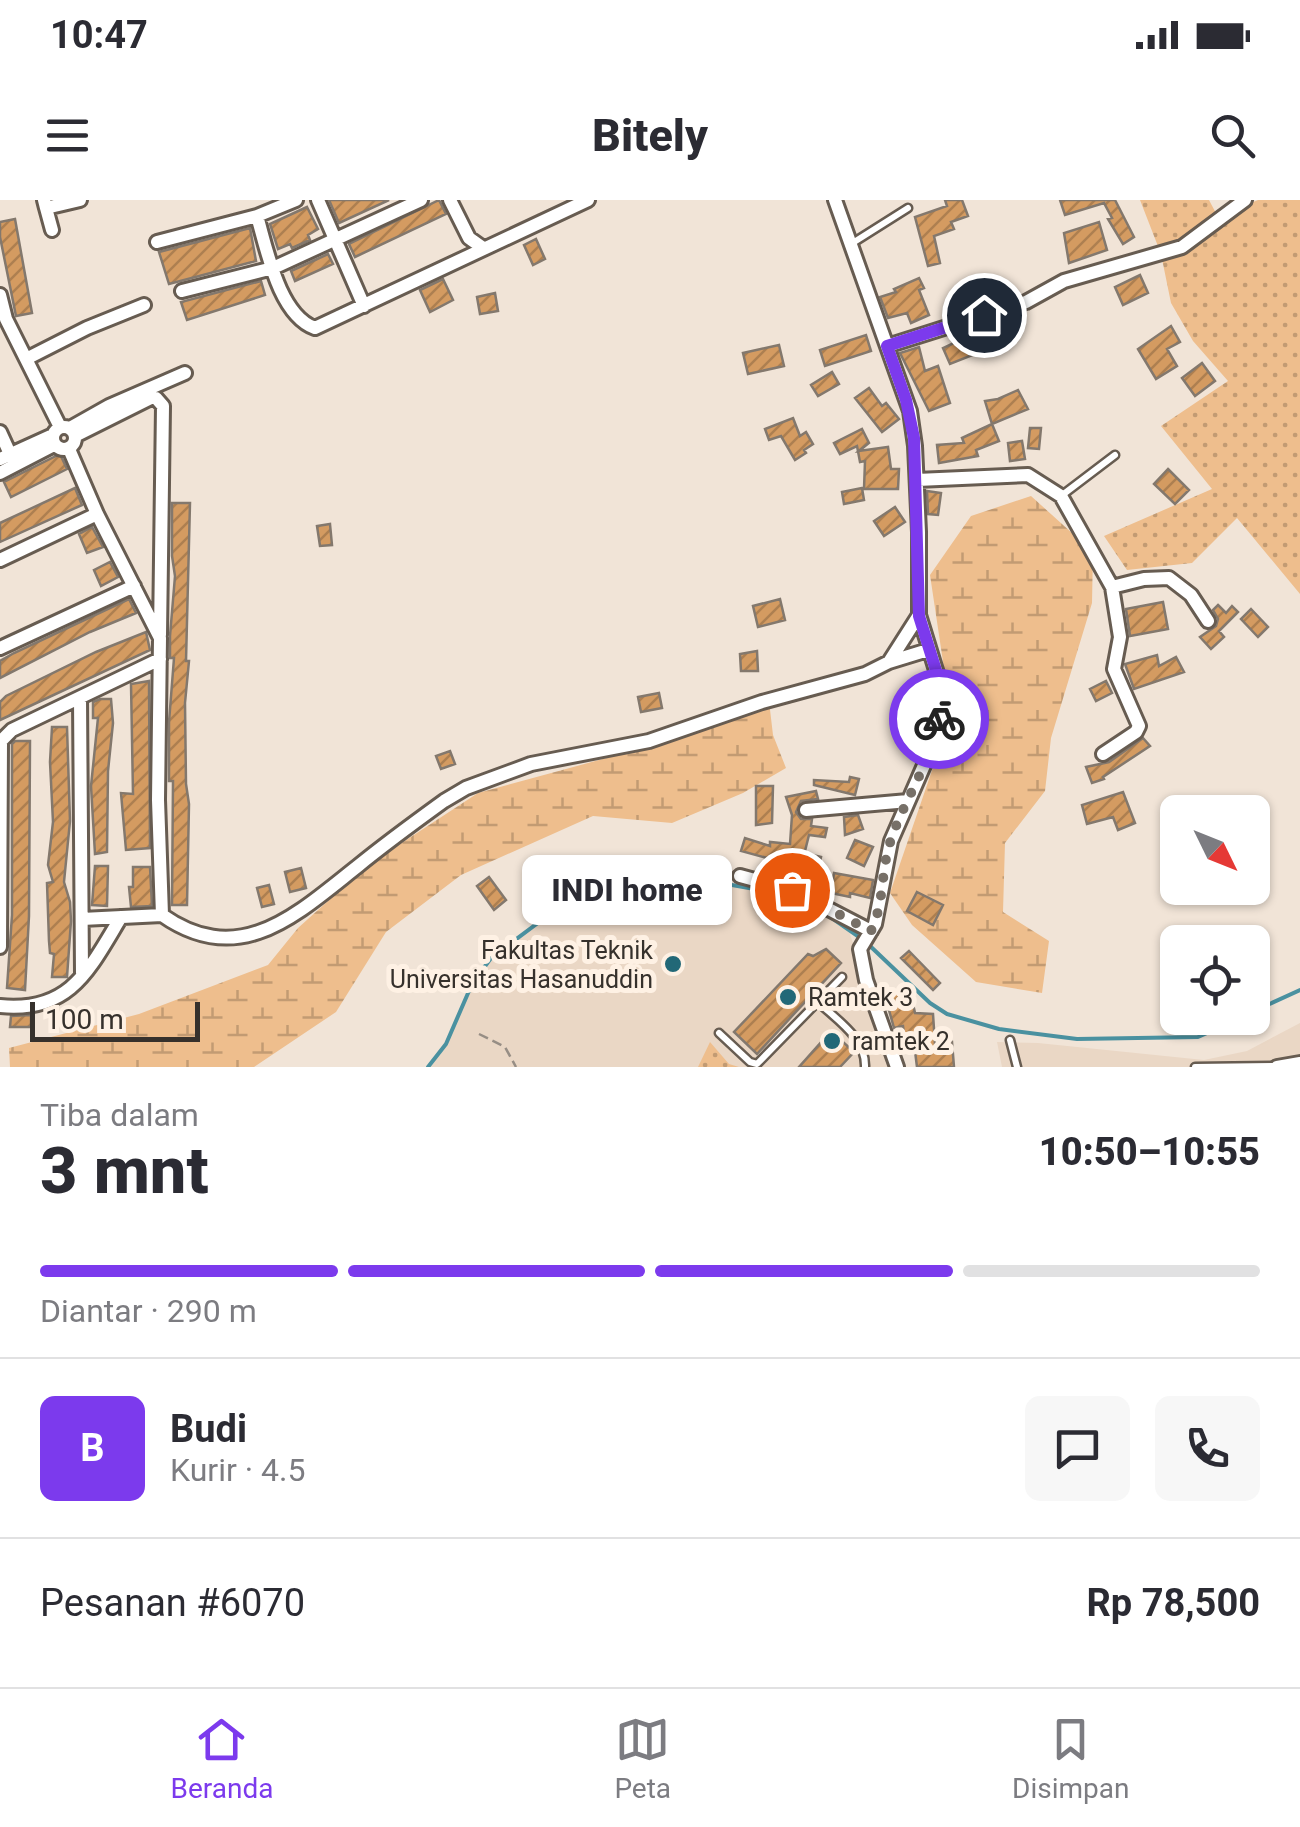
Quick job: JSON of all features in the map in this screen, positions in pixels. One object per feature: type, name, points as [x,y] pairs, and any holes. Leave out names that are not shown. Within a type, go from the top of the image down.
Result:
[{"type":"street","points":[[52,230],[45,204],[80,200]]},
{"type":"street","points":[[157,242],[257,216],[296,200]]},
{"type":"street","points":[[318,200],[364,306]]},
{"type":"street","points":[[182,291],[273,268],[421,200]]},
{"type":"street","points":[[450,200],[469,238],[483,248]]},
{"type":"street","points":[[835,200],[910,410],[917,480],[919,616],[939,680],[940,715],[932,747],[888,849],[878,912],[867,938],[866,980],[897,1067]]},
{"type":"street","points":[[887,346],[1026,302],[1064,281],[1182,247],[1245,200]]},
{"type":"street","points":[[257,216],[288,307],[305,325],[323,327],[582,201]]},
{"type":"street","points":[[0,297],[6,319],[97,514],[160,638]]},
{"type":"street","points":[[26,358],[144,305]]},
{"type":"street","points":[[0,473],[110,406],[185,373]]},
{"type":"street","points":[[0,432],[5,456],[63,437],[151,398],[163,406],[158,800],[162,915]]},
{"type":"street","points":[[917,480],[1028,475],[1061,496],[1112,587],[1120,637],[1114,669],[1139,726],[1103,754]]},
{"type":"street","points":[[0,560],[97,514]]},
{"type":"street","points":[[1112,587],[1169,578],[1191,594],[1208,621]]},
{"type":"street","points":[[0,648],[134,586]]},
{"type":"street","points":[[889,662],[919,616]]},
{"type":"street","points":[[82,919],[162,915],[222,940],[265,932],[312,903],[395,836],[466,788],[547,760],[649,741],[762,702],[865,674],[928,650]]},
{"type":"street","points":[[0,947],[2,741],[12,730],[160,659]]},
{"type":"street","points":[[80,698],[82,973]]},
{"type":"street","points":[[806,810],[908,801]]},
{"type":"street","points":[[740,876],[792,890],[867,938]]},
{"type":"street","points":[[0,1006],[17,1008],[62,996],[121,917]]},
{"type":"street","points":[[1277,1066],[1300,1063]]},
{"type":"lane","points":[[851,244],[908,208]]},
{"type":"lane","points":[[1061,496],[1115,455]]},
{"type":"lane","points":[[719,1033],[757,1064],[842,976]]},
{"type":"lane","points":[[818,1002],[853,1034],[861,1046],[865,1067]]},
{"type":"lane","points":[[1010,1040],[1017,1067]]},
{"type":"lane","points":[[1195,1067],[1277,1066]]},
{"type":"path","points":[[479,1034],[505,1047],[516,1067]]},
{"type":"shaded area","name":"Fakultas Teknik Universitas Hasanuddin","points":[[639,869],[686,871],[791,896],[848,928],[894,1067],[428,1067],[446,1044],[472,984],[491,958],[564,900],[603,880]]},
{"type":"shaded area","points":[[1300,1023],[1300,1067],[1002,1067],[997,1042],[1204,1060],[1247,1051]]},
{"type":"green space","points":[[1140,200],[1209,200],[1218,217],[1258,200],[1300,200],[1300,594],[1237,518],[1192,563],[1127,570],[1104,536],[1212,489],[1161,426],[1228,381],[1193,341],[1171,303],[1161,254]]},
{"type":"green space","points":[[1031,496],[1093,552],[1092,603],[1051,738],[1045,791],[1005,843],[1003,912],[1049,941],[1042,993],[976,982],[912,925],[890,893],[951,715],[930,575],[971,516]]},
{"type":"green space","points":[[769,701],[773,735],[786,768],[743,793],[672,823],[593,816],[461,875],[386,932],[336,1012],[254,1067],[10,1067],[9,1048],[139,1014],[268,965],[298,928],[368,865],[478,793],[654,745]]},
{"type":"green space","points":[[710,1042],[729,1064],[739,1067],[698,1067]]},
{"type":"building","points":[[329,200],[389,200],[339,223]]},
{"type":"building","points":[[439,200],[446,214],[355,257],[349,244]]},
{"type":"building","points":[[945,200],[962,200],[968,216],[951,222],[954,229],[934,236],[940,263],[928,266],[915,217],[947,206]]},
{"type":"building","points":[[1060,200],[1115,200],[1134,237],[1123,244],[1108,219],[1112,218],[1104,203],[1065,215]]},
{"type":"building","points":[[307,207],[318,229],[308,235],[310,240],[278,249],[270,224]]},
{"type":"building","points":[[15,219],[32,313],[16,316],[0,237],[0,222]]},
{"type":"building","points":[[1099,222],[1107,250],[1069,263],[1064,233]]},
{"type":"building","points":[[250,228],[256,261],[169,284],[159,252]]},
{"type":"building","points":[[536,239],[545,259],[533,265],[524,245]]},
{"type":"building","points":[[328,254],[333,264],[295,281],[291,271]]},
{"type":"building","points":[[1140,275],[1148,293],[1123,305],[1115,287]]},
{"type":"building","points":[[919,278],[924,288],[919,290],[929,315],[911,323],[907,313],[888,318],[880,297]]},
{"type":"building","points":[[443,279],[453,300],[430,312],[420,290]]},
{"type":"building","points":[[261,281],[265,295],[187,320],[181,302]]},
{"type":"building","points":[[495,293],[498,311],[480,314],[477,297]]},
{"type":"building","points":[[1171,326],[1180,342],[1167,349],[1177,366],[1156,379],[1138,349]]},
{"type":"building","points":[[973,334],[980,352],[950,364],[943,348]]},
{"type":"building","points":[[866,335],[871,351],[825,366],[820,350]]},
{"type":"building","points":[[779,345],[784,366],[748,374],[743,353]]},
{"type":"building","points":[[919,347],[925,371],[938,366],[950,403],[929,411],[900,353]]},
{"type":"building","points":[[1202,363],[1215,381],[1195,396],[1182,378]]},
{"type":"building","points":[[832,372],[839,384],[818,396],[811,385]]},
{"type":"building","points":[[869,388],[882,406],[886,403],[899,419],[882,432],[855,398]]},
{"type":"building","points":[[1018,390],[1028,409],[992,424],[985,401]]},
{"type":"building","points":[[793,418],[800,436],[806,432],[813,444],[795,460],[781,436],[769,440],[765,429]]},
{"type":"building","points":[[992,424],[999,441],[976,450],[978,456],[939,463],[937,445],[964,443],[962,438]]},
{"type":"building","points":[[1030,428],[1041,428],[1039,449],[1028,448]]},
{"type":"building","points":[[862,429],[869,443],[859,451],[888,447],[891,469],[899,469],[898,489],[864,489],[865,461],[860,462],[857,446],[840,454],[834,443]]},
{"type":"building","points":[[1022,441],[1025,459],[1010,461],[1008,443]]},
{"type":"building","points":[[60,454],[67,469],[11,497],[4,482]]},
{"type":"building","points":[[1168,469],[1189,490],[1175,504],[1154,484]]},
{"type":"building","points":[[75,488],[82,505],[0,542],[0,523]]},
{"type":"building","points":[[862,488],[864,500],[844,504],[842,492]]},
{"type":"building","points":[[927,491],[941,493],[938,515],[928,514]]},
{"type":"building","points":[[172,503],[190,503],[185,703],[187,905],[172,905]]},
{"type":"building","points":[[895,507],[905,522],[884,536],[874,521]]},
{"type":"building","points":[[330,524],[332,545],[320,546],[317,526]]},
{"type":"building","points":[[92,527],[103,547],[87,553],[79,534]]},
{"type":"building","points":[[110,562],[118,577],[101,586],[94,570]]},
{"type":"building","points":[[129,599],[136,613],[0,678],[0,661]]},
{"type":"building","points":[[780,599],[785,620],[758,627],[753,606]]},
{"type":"building","points":[[1163,602],[1168,629],[1130,636],[1126,609]]},
{"type":"building","points":[[1218,605],[1226,613],[1232,606],[1238,612],[1219,631],[1224,637],[1211,649],[1200,637],[1216,626],[1218,619],[1213,610]]},
{"type":"building","points":[[1251,609],[1268,627],[1258,637],[1241,619]]},
{"type":"building","points":[[146,632],[150,650],[0,720],[0,702],[6,696]]},
{"type":"building","points":[[757,651],[758,671],[741,671],[740,654]]},
{"type":"building","points":[[1157,655],[1159,666],[1176,657],[1184,672],[1134,689],[1125,664]]},
{"type":"building","points":[[149,681],[150,848],[126,850],[121,793],[133,794],[131,684]]},
{"type":"building","points":[[1106,681],[1112,693],[1096,701],[1090,689]]},
{"type":"building","points":[[659,693],[662,708],[641,712],[638,697]]},
{"type":"building","points":[[111,699],[113,723],[107,852],[95,854],[91,786],[98,718],[93,718],[93,702]]},
{"type":"building","points":[[52,727],[67,727],[70,821],[64,882],[71,921],[67,977],[52,977],[54,954],[50,953],[49,941],[47,883],[53,882],[48,865],[53,822]]},
{"type":"building","points":[[1143,738],[1150,746],[1104,779],[1092,783],[1086,767],[1109,762]]},
{"type":"building","points":[[15,741],[30,741],[25,990],[7,988]]},
{"type":"building","points":[[450,751],[455,764],[441,769],[436,756]]},
{"type":"building","points":[[850,777],[859,779],[855,795],[814,785],[814,780],[849,782]]},
{"type":"building","points":[[756,786],[773,786],[772,823],[756,825]]},
{"type":"building","points":[[816,791],[818,799],[801,801],[796,812],[801,819],[812,819],[811,826],[827,828],[825,837],[809,835],[804,855],[781,855],[777,874],[764,871],[767,858],[741,851],[745,838],[770,846],[770,842],[790,844],[792,815],[786,797]]},
{"type":"building","points":[[1123,792],[1135,823],[1118,830],[1113,817],[1087,824],[1082,805]]},
{"type":"building","points":[[858,815],[863,829],[845,835],[844,817]]},
{"type":"building","points":[[855,840],[873,847],[864,866],[847,858]]},
{"type":"building","points":[[808,854],[821,857],[816,881],[803,879]]},
{"type":"building","points":[[95,866],[108,866],[107,906],[92,905]]},
{"type":"building","points":[[133,867],[150,867],[152,906],[131,907]]},
{"type":"building","points":[[301,868],[306,888],[290,892],[285,872]]},
{"type":"building","points":[[834,873],[873,880],[870,898],[831,893]]},
{"type":"building","points":[[489,877],[506,900],[494,910],[477,886]]},
{"type":"building","points":[[269,885],[274,904],[262,907],[257,888]]},
{"type":"building","points":[[917,892],[943,905],[933,925],[907,911]]},
{"type":"building","name":"Ramtek 3","points":[[826,949],[841,963],[757,1054],[734,1032],[808,954],[813,956]]},
{"type":"building","points":[[909,951],[940,983],[933,990],[901,958]]},
{"type":"building","points":[[910,990],[915,1013],[933,1014],[935,1044],[952,1042],[954,1067],[917,1067],[915,1051],[906,1050],[903,1026],[894,1028],[885,996]]},
{"type":"building","points":[[31,1015],[31,1027],[10,1027],[11,1016]]},
{"type":"building","name":"ramtek 2","points":[[831,1031],[854,1052],[840,1067],[799,1067]]},
{"type":"waterway","points":[[428,1067],[446,1044],[472,984],[491,958],[582,890],[639,869],[686,871],[732,885],[789,895]]},
{"type":"waterway","points":[[829,916],[862,939]]},
{"type":"waterway","points":[[869,945],[930,1003],[947,1014],[999,1029],[1077,1039],[1203,1035]]},
{"type":"waterway","points":[[1270,1004],[1300,990]]},
{"type":"way so far","points":[[792,890],[871,931],[890,842],[932,747],[939,719]]},
{"type":"place","name":"INDI home","points":[[792,890]]},
{"type":"place","name":"Fakultas Teknik Universitas Hasanuddin","points":[[673,964]]},
{"type":"place","name":"Ramtek 3","points":[[788,997]]},
{"type":"place","name":"ramtek 2","points":[[832,1041]]},
{"type":"route","points":[[939,719],[939,680],[919,616],[920,532],[914,438],[910,410],[887,346],[984,315]]}]
